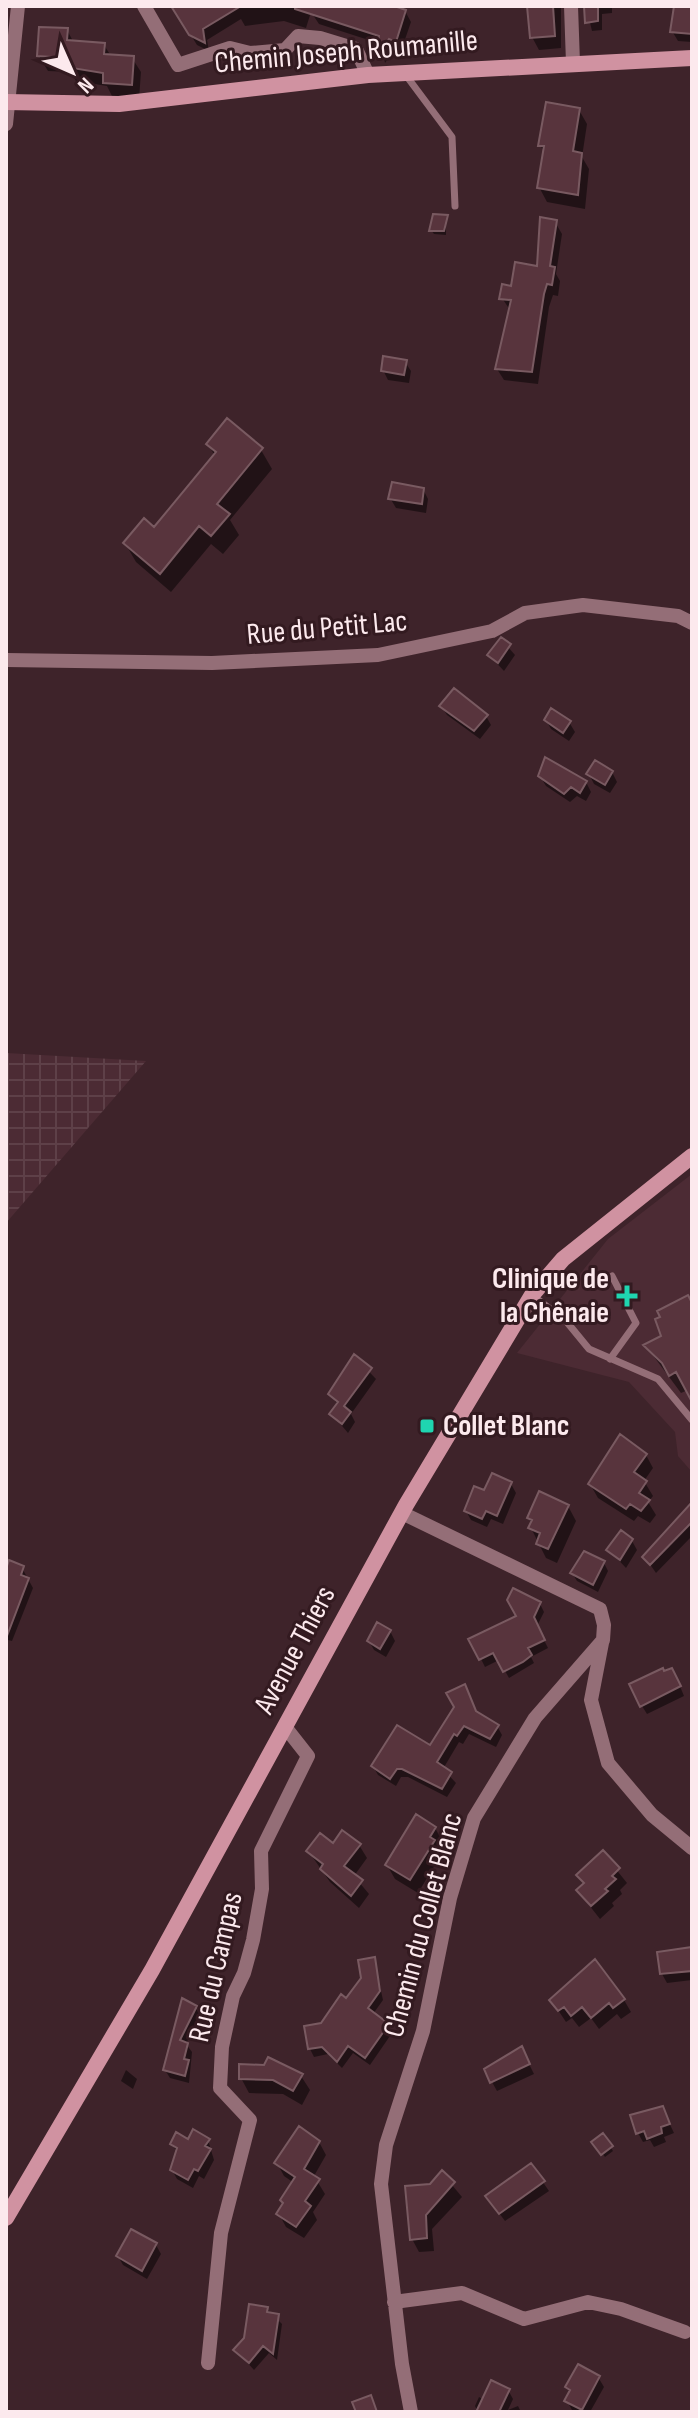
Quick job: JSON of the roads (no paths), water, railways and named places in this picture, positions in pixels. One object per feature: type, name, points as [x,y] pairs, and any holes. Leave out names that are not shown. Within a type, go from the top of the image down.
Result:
[{"type":"main road","name":"Chemin Joseph Roumanille","points":[[8,102],[119,104],[404,72],[692,58]]},
{"type":"main road","name":"Avenue Thiers","points":[[6,2218],[152,1970],[402,1513],[532,1295],[563,1259],[692,1156]]},
{"type":"street","points":[[6,124],[18,6]]},
{"type":"street","points":[[144,6],[178,65],[230,48],[250,53],[285,50],[298,36],[320,38],[356,49],[368,75]]},
{"type":"street","points":[[571,6],[573,63]]},
{"type":"street","name":"Rue du Petit Lac","points":[[6,660],[212,663],[378,655],[492,631],[525,613],[583,605],[678,616],[692,623]]},
{"type":"street","points":[[402,1513],[600,1609],[604,1625],[603,1640],[591,1700],[608,1763],[652,1815],[692,1848]]},
{"type":"street","name":"Chemin du Collet Blanc","points":[[411,2412],[394,2302],[381,2184],[386,2145],[423,2031],[450,1898],[474,1818],[535,1718],[603,1640]]},
{"type":"street","name":"Rue du Campas","points":[[208,2363],[221,2233],[250,2120],[220,2088],[222,2047],[233,1996],[244,1973],[253,1940],[262,1889],[261,1851],[308,1756],[286,1728]]},
{"type":"street","points":[[394,2302],[462,2293],[524,2319],[588,2302],[621,2309],[685,2332]]},
{"type":"lane","points":[[404,72],[452,137],[455,206]]},
{"type":"lane","points":[[610,1359],[636,1323],[612,1276]]},
{"type":"lane","points":[[532,1295],[566,1321],[589,1349],[658,1379],[692,1420]]},
{"type":"place","name":"Clinique de la Chênaie","points":[[627,1296]]},
{"type":"place","name":"Collet Blanc","points":[[427,1426]]}]
